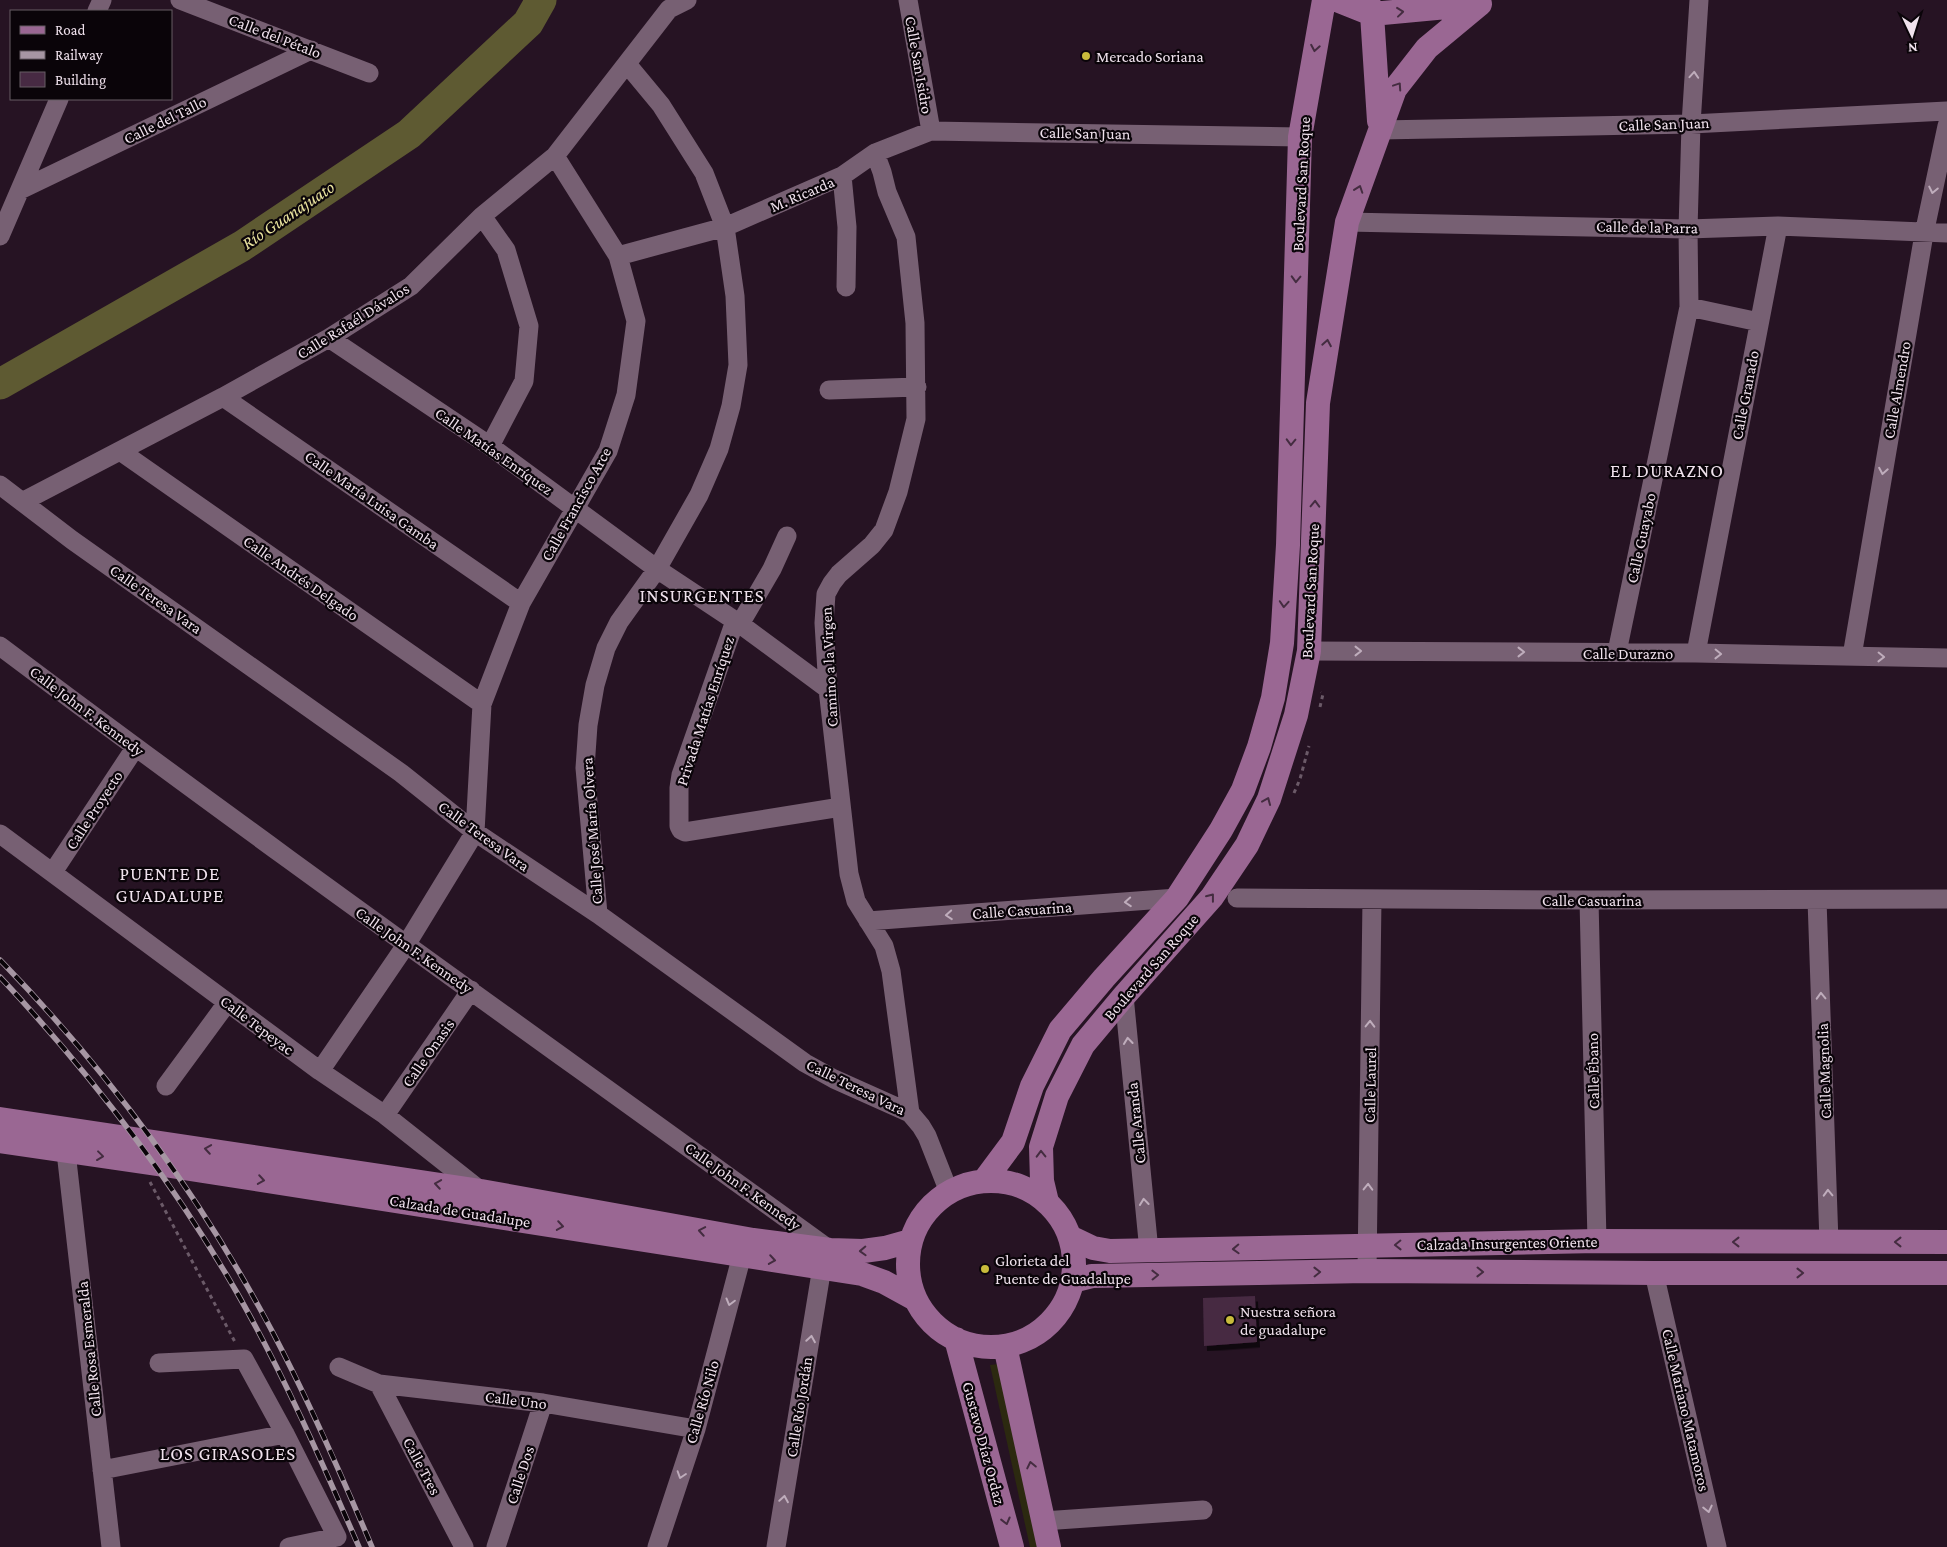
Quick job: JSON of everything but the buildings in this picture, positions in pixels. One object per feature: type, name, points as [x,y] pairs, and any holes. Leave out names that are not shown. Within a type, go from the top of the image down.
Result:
[{"type":"main road","name":"Boulevard San Roque","points":[[984,1181],[1013,1142],[1032,1086],[1060,1030],[1104,978],[1177,898],[1221,830],[1242,790],[1258,747],[1274,688],[1282,643],[1288,545],[1300,137],[1324,0]]},
{"type":"main road","points":[[1337,0],[1370,7],[1485,2]]},
{"type":"main road","points":[[1380,130],[1395,90],[1413,65],[1427,48],[1485,2]]},
{"type":"main road","name":"Boulevard San Roque","points":[[1047,1202],[1042,1182],[1040,1147],[1057,1096],[1083,1045],[1212,897],[1248,845],[1269,799],[1296,715],[1309,651],[1318,403],[1348,222],[1380,130],[1370,7]]},
{"type":"main road","name":"Calzada de Guadalupe","points":[[1,1126],[66,1152],[139,1161],[742,1255],[826,1258],[885,1248],[910,1241]]},
{"type":"main road","name":"Calzada de Guadalupe","points":[[1,1126],[481,1190],[753,1240],[826,1258],[884,1282],[915,1299]]},
{"type":"main road","points":[[984,1181],[1006,1182],[1028,1190],[1047,1202],[1060,1218],[1070,1237],[1074,1259],[1072,1281],[1063,1304],[1048,1323],[1028,1338],[1005,1346],[980,1346],[956,1339],[932,1323],[915,1299],[907,1271],[910,1241],[919,1221],[927,1210],[949,1192],[966,1184],[984,1181]]},
{"type":"main road","name":"Calzada Insurgentes Oriente","points":[[1070,1237],[1093,1248],[1149,1251],[1368,1245],[1597,1242],[1947,1242]]},
{"type":"main road","name":"Calzada Insurgentes Oriente","points":[[1072,1281],[1092,1276],[1367,1271],[1947,1273]]},
{"type":"main road","name":"Gustavo Díaz Ordaz","points":[[956,1339],[1012,1547]]},
{"type":"main road","points":[[1005,1346],[1049,1547]]},
{"type":"street","name":"Calle del Pétalo","points":[[180,0],[370,73]]},
{"type":"street","name":"Calle Rafaél Dávalos","points":[[22,502],[223,398],[329,338],[411,286],[482,216],[555,156],[669,9],[687,0]]},
{"type":"street","name":"Calle San Isidro","points":[[908,0],[931,131]]},
{"type":"street","name":"Calle Guayabo","points":[[1617,652],[1689,307],[1688,229],[1691,124],[1699,0]]},
{"type":"street","name":"Calle del Tallo","points":[[20,190],[310,50]]},
{"type":"street","name":"Calle José María Olvera","points":[[598,914],[584,768],[588,725],[595,686],[606,648],[619,622],[657,569],[699,494],[719,449],[731,406],[738,365],[735,296],[725,227],[700,165],[661,105],[627,64]]},
{"type":"street","points":[[0,236],[59,100]]},
{"type":"street","name":"Calle San Juan","points":[[1380,130],[1691,124],[1947,111]]},
{"type":"street","name":"Calle Almendro","points":[[1852,656],[1924,234],[1947,126]]},
{"type":"street","name":"Calle San Juan","points":[[875,154],[931,131],[1300,137]]},
{"type":"street","name":"M. Ricarda","points":[[618,256],[725,227],[842,176],[875,154]]},
{"type":"street","name":"Camino a la Virgen","points":[[875,154],[887,192],[906,237],[915,324],[916,419],[898,492],[884,530],[872,545],[832,583],[826,594],[824,623],[828,689],[849,874],[856,901],[884,946],[891,971],[910,1113]]},
{"type":"street","name":"Calle Francisco Arce","points":[[475,832],[482,704],[521,603],[608,450],[626,395],[636,321],[618,256],[555,156]]},
{"type":"street","points":[[842,176],[847,227],[846,287]]},
{"type":"street","points":[[482,216],[506,250],[529,326],[524,381],[490,446]]},
{"type":"street","name":"Calle de la Parra","points":[[1348,222],[1688,229],[1778,226],[1924,234],[1947,233]]},
{"type":"street","name":"Calle Granado","points":[[1696,653],[1778,226]]},
{"type":"street","points":[[1689,307],[1759,322]]},
{"type":"street","name":"Calle Matías Enríquez","points":[[329,338],[490,446],[657,569],[738,622],[828,689]]},
{"type":"street","points":[[829,390],[917,387]]},
{"type":"street","name":"Calle María Luisa Gamba","points":[[223,398],[521,603]]},
{"type":"street","name":"Calle Andrés Delgado","points":[[120,451],[482,704]]},
{"type":"street","name":"Calle Teresa Vara","points":[[0,485],[72,540],[401,773],[475,832],[598,914],[805,1063],[834,1079],[910,1113],[927,1136],[949,1192]]},
{"type":"street","name":"Privada Matías Enríquez","points":[[787,536],[772,569],[738,622],[681,775],[679,826],[685,832],[841,807]]},
{"type":"street","name":"Calle John F. Kennedy","points":[[0,646],[135,748],[471,990],[826,1258]]},
{"type":"street","name":"Calle Durazno","points":[[1309,651],[1617,652],[1947,658]]},
{"type":"street","name":"Calle Proyecto","points":[[53,872],[135,748]]},
{"type":"street","points":[[320,1071],[406,945],[475,832]]},
{"type":"street","name":"Calle Tepeyac","points":[[0,834],[320,1071],[385,1115],[481,1190],[512,1219]]},
{"type":"street","name":"Calle Casuarina","points":[[868,921],[1177,898]]},
{"type":"street","name":"Calle Casuarina","points":[[1238,898],[1589,900],[1947,899]]},
{"type":"street","name":"Calle Laurel","points":[[1367,1271],[1372,899]]},
{"type":"street","name":"Calle Ébano","points":[[1589,900],[1597,1242]]},
{"type":"street","name":"Calle Magnolia","points":[[1818,900],[1829,1242]]},
{"type":"street","name":"Calle Onasis","points":[[385,1115],[471,990]]},
{"type":"street","name":"Calle Aranda","points":[[1124,996],[1149,1251]]},
{"type":"street","points":[[166,1086],[227,1003]]},
{"type":"street","name":"Calle Rosa Esmeralda","points":[[66,1152],[111,1547]]},
{"type":"street","name":"Calle Río Nilo","points":[[657,1547],[696,1430],[742,1255]]},
{"type":"street","name":"Calle Río Jordán","points":[[776,1547],[826,1258]]},
{"type":"street","name":"Calle Mariano Matamoros","points":[[1654,1273],[1717,1547]]},
{"type":"street","points":[[158,1363],[244,1359],[285,1434],[337,1537],[289,1547]]},
{"type":"street","name":"Calle Uno","points":[[339,1367],[379,1384],[543,1403],[696,1430]]},
{"type":"street","name":"Calle Tres","points":[[379,1384],[464,1547]]},
{"type":"street","name":"Calle Dos","points":[[496,1547],[543,1403]]},
{"type":"street","points":[[102,1470],[285,1434]]},
{"type":"street","points":[[1043,1520],[1203,1510]]},
{"type":"path","points":[[139,1161],[244,1359]]},
{"type":"shaded area","points":[[999,1364],[1038,1547],[1030,1547],[990,1365]]},
{"type":"waterway","name":"Río Guanajuato","points":[[0,384],[242,246],[409,134],[528,23],[541,0]]},
{"type":"railway","points":[[0,960],[78,1045],[114,1090],[183,1183],[214,1231],[286,1357],[372,1547]]},
{"type":"railway","points":[[0,977],[97,1088],[156,1167],[211,1249],[236,1291],[286,1385],[359,1547]]},
{"type":"place","name":"Mercado Soriana","points":[[1086,56]]},
{"type":"place","name":"Glorieta del Puente de Guadalupe","points":[[985,1269]]},
{"type":"place","name":"Nuestra señora de guadalupe","points":[[1230,1320]]},
{"type":"district","name":"EL DURAZNO","points":[[1667,470]]},
{"type":"district","name":"INSURGENTES","points":[[702,595]]},
{"type":"district","name":"PUENTE DE GUADALUPE","points":[[170,884]]},
{"type":"district","name":"LOS GIRASOLES","points":[[228,1453]]}]
